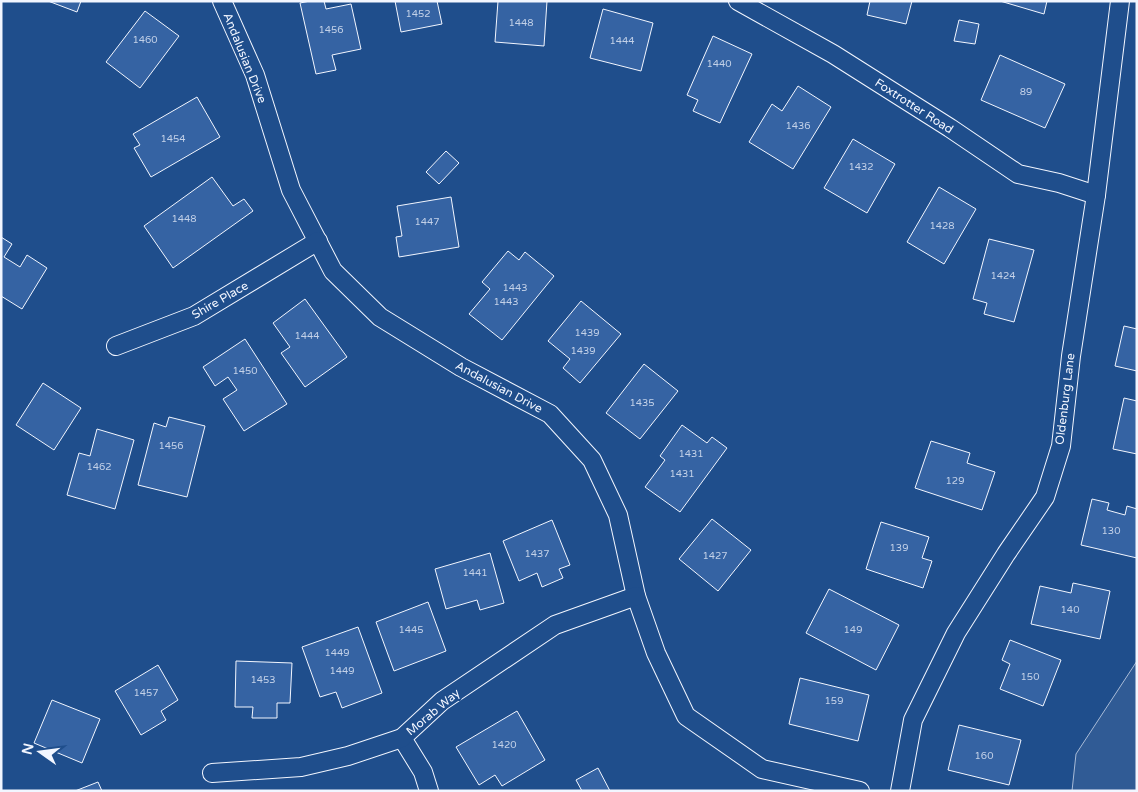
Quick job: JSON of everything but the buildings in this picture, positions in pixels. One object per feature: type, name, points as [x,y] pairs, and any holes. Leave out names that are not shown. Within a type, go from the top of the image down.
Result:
[{"type":"street","name":"Andalusian Drive","points":[[222,1],[254,75],[291,190],[333,271],[380,316],[461,367],[550,414],[592,460],[618,515],[636,596],[656,653],[686,716],[762,769],[860,791]]},
{"type":"street","name":"Foxtrotter Road","points":[[738,1],[833,54],[950,128],[1018,174],[1059,183],[1096,195]]},
{"type":"street","name":"Oldenburg Lane","points":[[900,791],[913,720],[956,633],[1045,497],[1061,446],[1071,356],[1096,195],[1120,1]]},
{"type":"street","name":"Shire Place","points":[[116,346],[194,316],[318,241]]},
{"type":"street","name":"Morab Way","points":[[212,773],[301,767],[348,756],[402,738],[442,701],[555,625],[636,596]]},
{"type":"street","points":[[402,738],[423,772],[429,791]]},
{"type":"shaded area","points":[[1137,661],[1137,791],[1072,791],[1076,754]]}]
